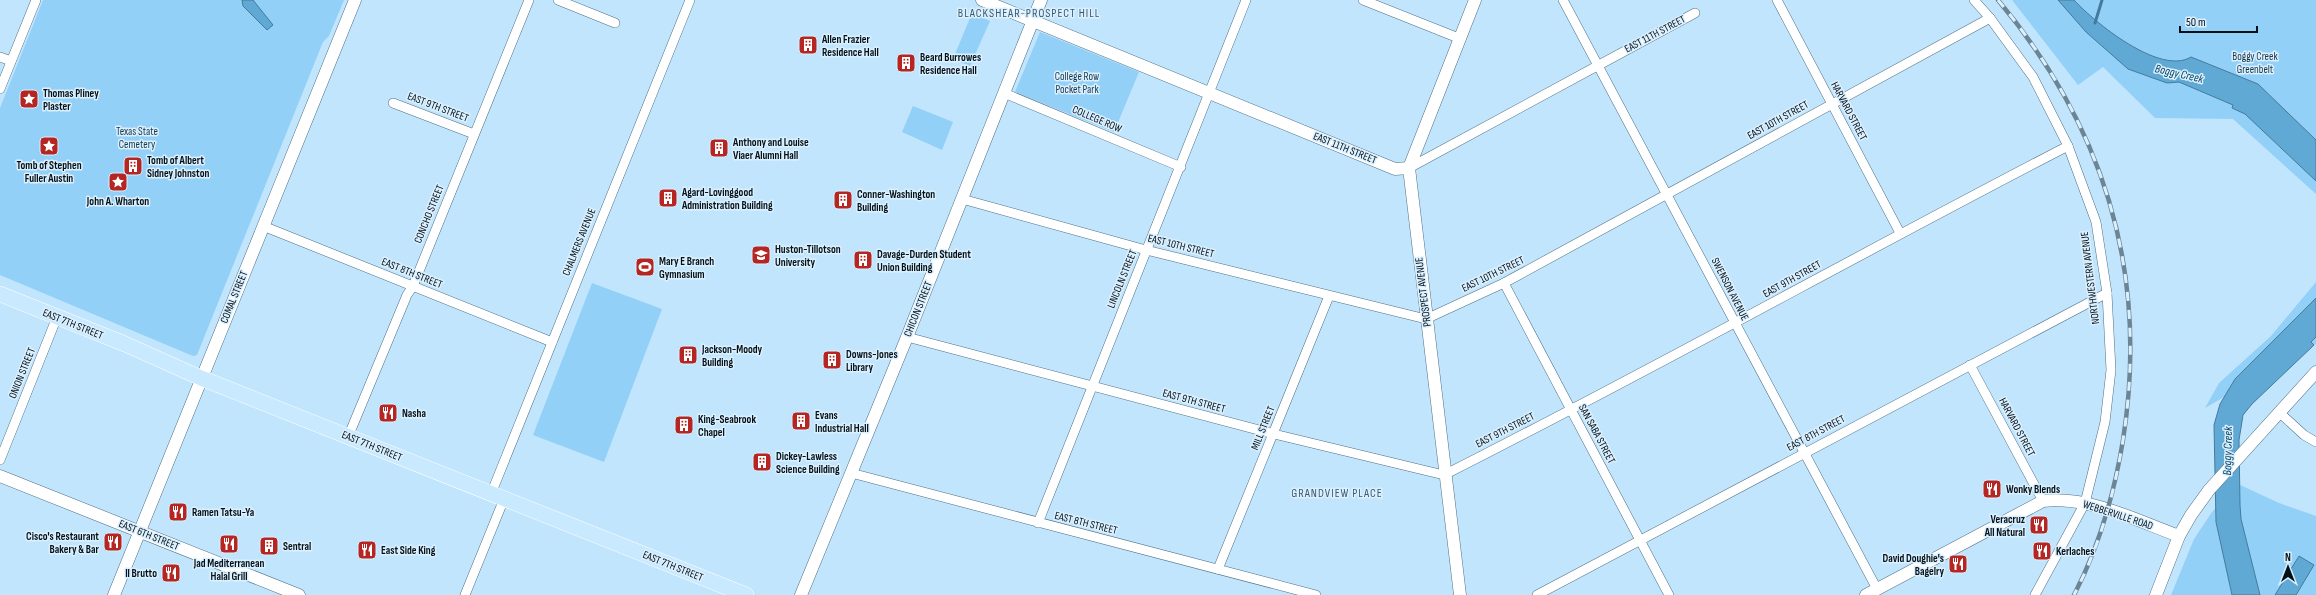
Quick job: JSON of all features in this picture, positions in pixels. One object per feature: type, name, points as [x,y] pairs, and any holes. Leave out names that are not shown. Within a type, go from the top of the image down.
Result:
[{"type":"main road","name":"EAST 7TH STREET","points":[[0,294],[201,378],[746,595]]},
{"type":"street","points":[[0,90],[36,0]]},
{"type":"street","name":"COMAL STREET","points":[[114,595],[355,0]]},
{"type":"street","name":"CONCHO STREET","points":[[348,437],[406,295],[413,286],[530,0]]},
{"type":"street","points":[[558,0],[614,23]]},
{"type":"street","name":"CHALMERS AVENUE","points":[[465,595],[552,342],[690,0]]},
{"type":"street","name":"EAST 11TH STREET","points":[[982,0],[1395,168],[1409,168],[1695,13]]},
{"type":"street","name":"CHICON STREET","points":[[801,595],[907,337],[1041,0]]},
{"type":"street","name":"LINCOLN STREET","points":[[1038,523],[1146,250],[1181,168],[1246,0]]},
{"type":"street","points":[[1363,0],[1460,40]]},
{"type":"street","name":"PROSPECT AVENUE","points":[[1460,595],[1444,475],[1409,168],[1475,0]]},
{"type":"street","name":"SWENSON AVENUE","points":[[1563,0],[1668,194],[1735,324],[1805,452],[1877,589]]},
{"type":"street","name":"HARVARD STREET","points":[[1777,0],[1900,233]]},
{"type":"street","name":"NORTHWESTERN AVENUE","points":[[1974,0],[1990,18],[2033,77],[2068,146],[2096,222],[2107,293],[2111,370],[2105,422],[2086,503],[2035,595]]},
{"type":"street","name":"EAST 10TH STREET","points":[[962,199],[1146,250],[1426,319],[1504,283],[1990,18]]},
{"type":"street","points":[[0,57],[11,62]]},
{"type":"street","name":"COLLEGE ROW","points":[[1004,93],[1181,168]]},
{"type":"street","name":"EAST 9TH STREET","points":[[393,102],[474,134]]},
{"type":"street","name":"EAST 9TH STREET","points":[[907,337],[1091,387],[1274,434],[1444,475],[1735,324],[1900,233],[2068,146]]},
{"type":"street","name":"EAST 8TH STREET","points":[[263,226],[552,342]]},
{"type":"street","name":"SAN SABA STREET","points":[[1504,283],[1669,595]]},
{"type":"street","name":"EAST 8TH STREET","points":[[1538,595],[1639,540],[2107,293]]},
{"type":"street","name":"MILL STREET","points":[[1218,569],[1329,296]]},
{"type":"street","name":"ONION STREET","points":[[0,460],[58,318]]},
{"type":"street","name":"HARVARD STREET","points":[[1970,365],[2043,501]]},
{"type":"street","points":[[2156,595],[2179,536],[2190,515],[2215,484],[2316,372]]},
{"type":"street","points":[[2280,413],[2304,435],[2316,442]]},
{"type":"street","name":"EAST 8TH STREET","points":[[851,473],[1316,595]]},
{"type":"street","name":"EAST 6TH STREET","points":[[0,476],[299,595]]},
{"type":"street","name":"WEBBERVILLE ROAD","points":[[1866,595],[2043,501],[2061,499],[2086,503],[2179,536]]},
{"type":"green space","name":"Texas State Cemetery","points":[[43,0],[344,0],[329,36],[323,42],[197,355],[193,356],[0,275],[0,108]]},
{"type":"green space","name":"Boggy Creek Greenbelt","points":[[2012,0],[2316,0],[2316,194],[2233,119],[2155,118],[2103,67],[2078,85]]},
{"type":"green space","points":[[972,13],[990,21],[970,66],[953,59]]},
{"type":"green space","name":"College Row Pocket Park","points":[[1040,32],[1139,72],[1114,132],[1015,92]]},
{"type":"green space","points":[[913,106],[953,122],[942,150],[902,132]]},
{"type":"green space","points":[[2316,282],[2316,344],[2205,408],[2219,383],[2271,336]]},
{"type":"green space","points":[[592,283],[662,309],[604,462],[533,435]]},
{"type":"green space","points":[[2238,484],[2279,503],[2316,516],[2316,595],[2171,595],[2194,539],[2212,512]]},
{"type":"water","points":[[242,0],[253,0],[273,25],[267,30],[243,6]]},
{"type":"water","name":"Boggy Creek","points":[[2058,0],[2074,0],[2083,10],[2112,33],[2128,44],[2146,53],[2162,59],[2178,61],[2191,57],[2258,84],[2316,140],[2316,181],[2245,114],[2232,108],[2233,105],[2179,82],[2167,83],[2128,69],[2086,32]]},
{"type":"water","name":"Boggy Creek","points":[[2316,298],[2316,337],[2311,342],[2314,345],[2252,404],[2243,415],[2239,440],[2241,519],[2260,595],[2232,595],[2216,522],[2214,425],[2220,404],[2235,379]]},
{"type":"water","points":[[2299,556],[2314,565],[2296,595],[2275,595]]},
{"type":"waterway","points":[[2095,23],[2102,0]]},
{"type":"railway","points":[[1998,0],[2035,49],[2066,100],[2091,152],[2110,206],[2123,262],[2129,320],[2129,379],[2123,440],[2115,480],[2099,538],[2074,595]]},
{"type":"place","name":"Allen Frazier Residence Hall","points":[[808,45]]},
{"type":"place","name":"Beard Burrowes Residence Hall","points":[[906,63]]},
{"type":"place","name":"Thomas Pliney Plaster","points":[[29,99]]},
{"type":"place","name":"Tomb of Stephen Fuller Austin","points":[[49,146]]},
{"type":"place","name":"Anthony and Louise Viaer Alumni Hall","points":[[719,148]]},
{"type":"place","name":"Tomb of Albert Sidney Johnston","points":[[133,166]]},
{"type":"place","name":"John A. Wharton","points":[[118,182]]},
{"type":"place","name":"Agard-Lovinggood Administration Building","points":[[668,198]]},
{"type":"place","name":"Conner-Washington Building","points":[[843,200]]},
{"type":"place","name":"Huston-Tillotson University","points":[[761,255]]},
{"type":"place","name":"Davage-Durden Student Union Building","points":[[863,260]]},
{"type":"place","name":"Mary E Branch Gymnasium","points":[[645,267]]},
{"type":"place","name":"Jackson-Moody Building","points":[[688,355]]},
{"type":"place","name":"Downs-Jones Library","points":[[832,360]]},
{"type":"place","name":"Nasha","points":[[388,413]]},
{"type":"place","name":"Evans Industrial Hall","points":[[801,421]]},
{"type":"place","name":"King-Seabrook Chapel","points":[[684,425]]},
{"type":"place","name":"Dickey-Lawless Science Building","points":[[762,462]]},
{"type":"place","name":"Wonky Blends","points":[[1992,489]]},
{"type":"place","name":"Ramen Tatsu-Ya","points":[[178,512]]},
{"type":"place","name":"Veracruz All Natural","points":[[2039,525]]},
{"type":"place","name":"Cisco's Restaurant Bakery & Bar","points":[[113,542]]},
{"type":"place","name":"Jad Mediterranean Halal Grill","points":[[229,544]]},
{"type":"place","name":"Sentral","points":[[269,546]]},
{"type":"place","name":"East Side King","points":[[367,550]]},
{"type":"place","name":"Kerlaches","points":[[2042,551]]},
{"type":"place","name":"David Doughie's Bagelry","points":[[1958,564]]},
{"type":"place","name":"Il Brutto","points":[[171,573]]},
{"type":"district","name":"BLACKSHEAR-PROSPECT HILL","points":[[1029,13]]},
{"type":"district","name":"GRANDVIEW PLACE","points":[[1337,493]]}]
